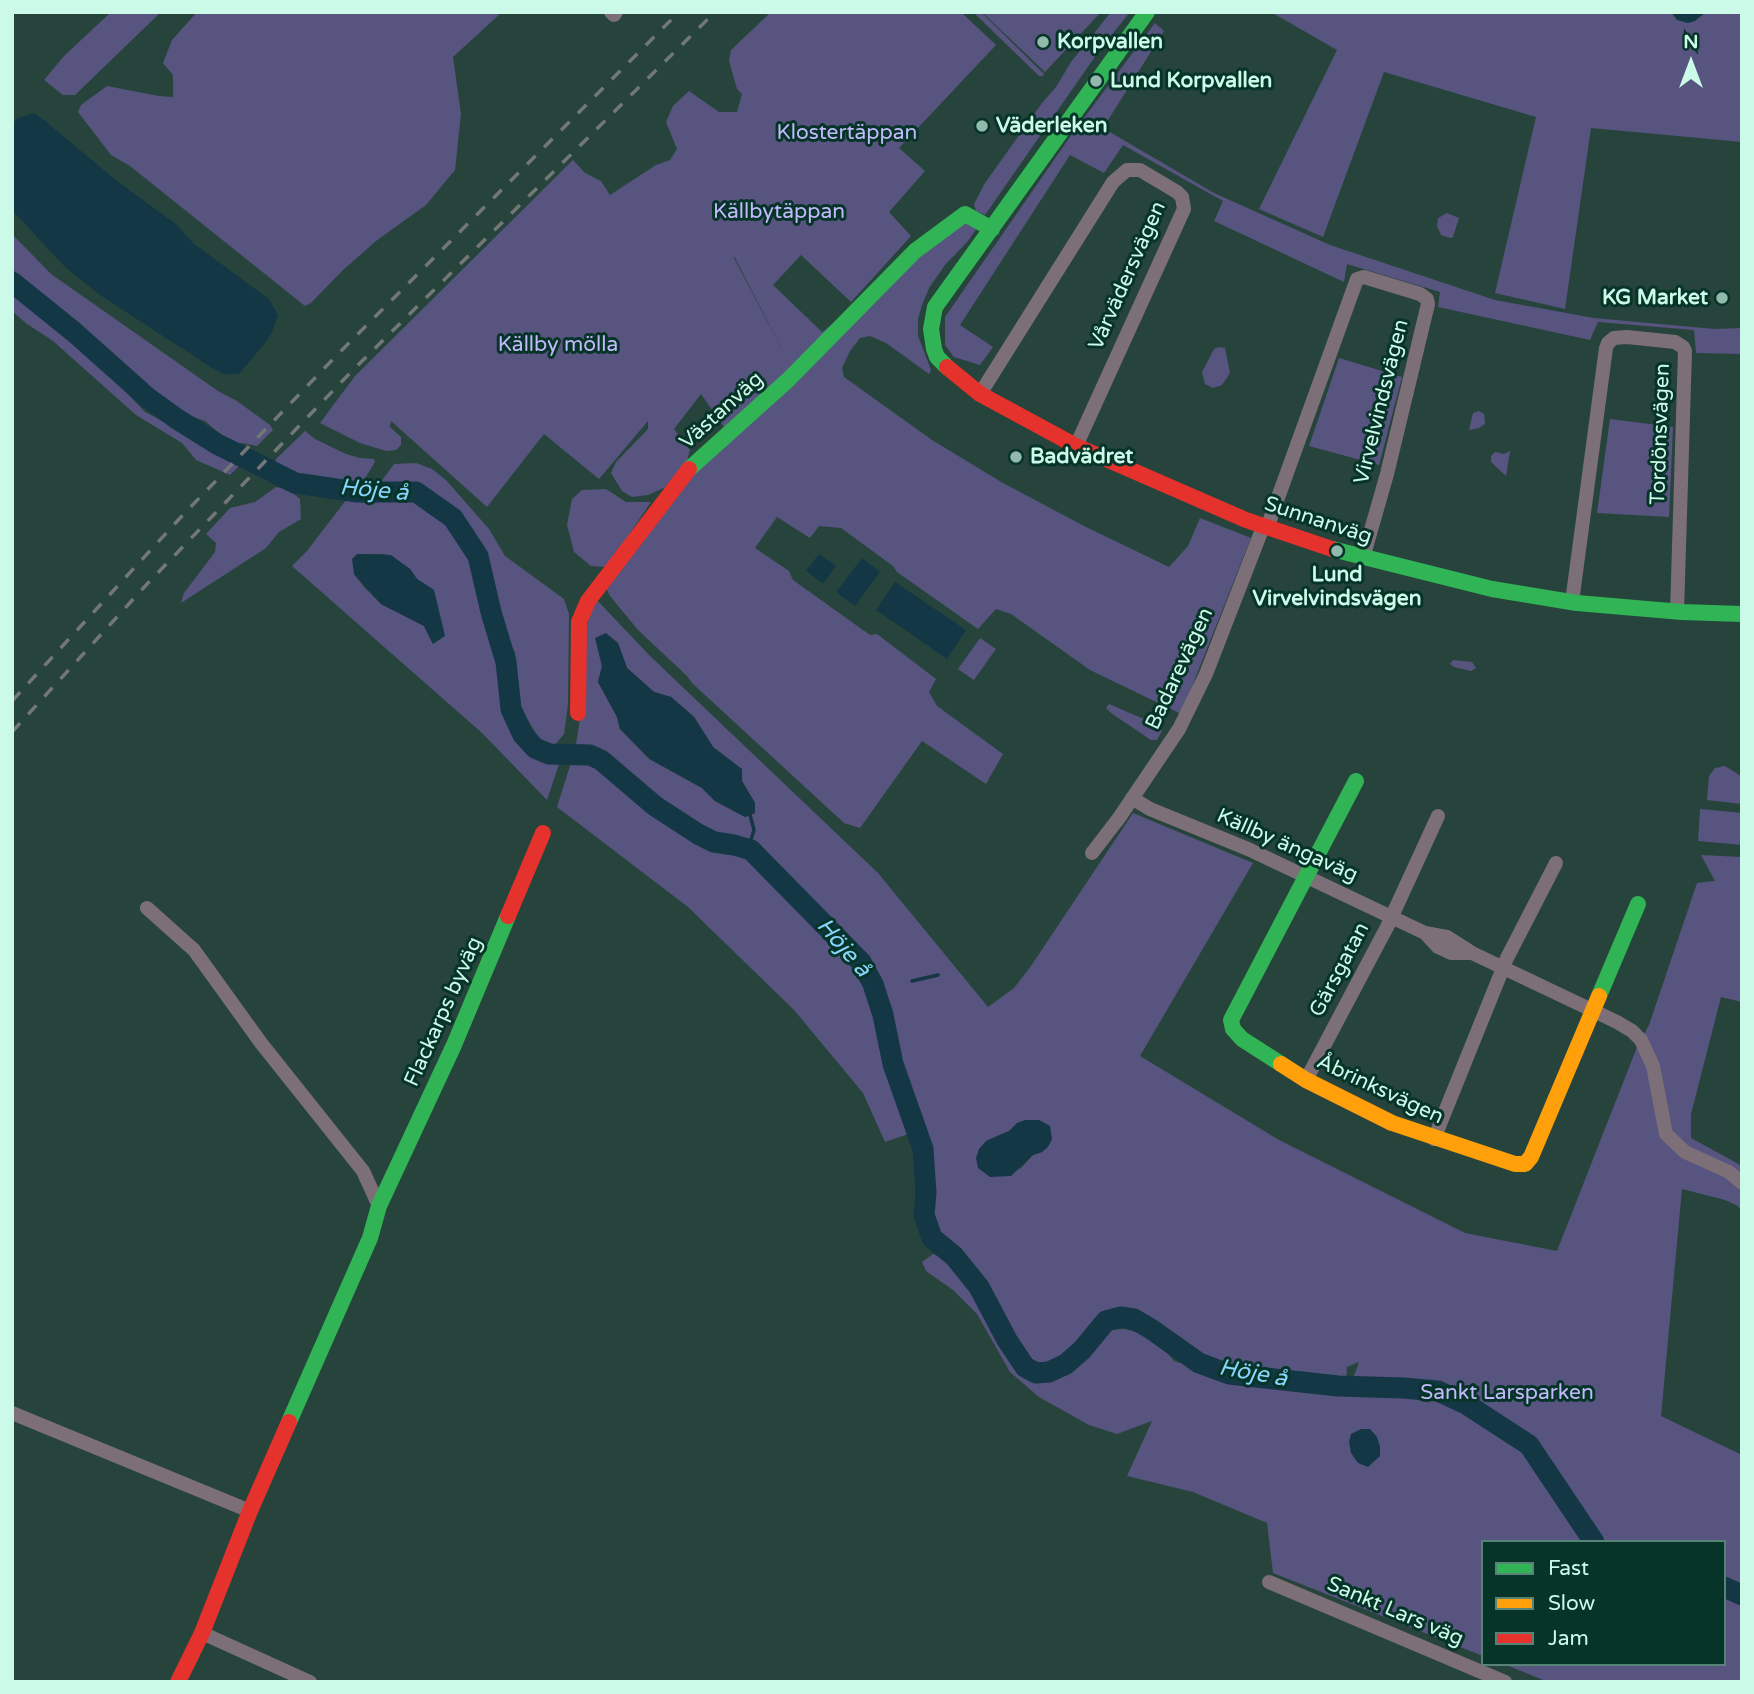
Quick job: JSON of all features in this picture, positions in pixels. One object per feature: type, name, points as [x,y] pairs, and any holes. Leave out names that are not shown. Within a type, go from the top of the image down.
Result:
[{"type":"street","points":[[992,229],[1147,12]]},
{"type":"street","name":"Vårvädersvägen","points":[[980,394],[1113,182],[1127,170],[1140,170],[1177,192],[1182,197],[1184,209],[1076,446]]},
{"type":"street","name":"Västanväg","points":[[578,713],[579,622],[588,601],[596,587],[622,559],[693,464],[788,380],[915,251],[965,214],[992,229]]},
{"type":"street","name":"Sunnanväg","points":[[992,229],[935,307],[931,320],[932,341],[937,358],[980,394],[1076,446],[1189,497],[1265,527],[1363,558],[1492,589],[1572,602],[1677,612],[1742,614]]},
{"type":"street","name":"Virvelvindsvägen","points":[[1265,527],[1354,283],[1364,277],[1420,294],[1427,299],[1428,304],[1387,474],[1363,558]]},
{"type":"street","name":"Tordönsvägen","points":[[1572,602],[1606,348],[1614,338],[1627,337],[1675,342],[1685,351],[1677,612]]},
{"type":"street","name":"Badarevägen","points":[[1092,853],[1179,729],[1206,674],[1265,527]]},
{"type":"street","points":[[1305,876],[1356,782]]},
{"type":"street","name":"Källby ängaväg","points":[[1132,798],[1150,809],[1305,876],[1425,933],[1447,937],[1472,953],[1617,1022],[1641,1040],[1653,1066],[1666,1133],[1675,1145],[1729,1172],[1742,1183]]},
{"type":"street","name":"Gärsgatan","points":[[1306,1080],[1391,916],[1438,816]]},
{"type":"street","name":"Flackarps byväg","points":[[178,1682],[202,1633],[250,1511],[370,1238],[379,1206],[454,1045],[542,833]]},
{"type":"street","points":[[1434,1139],[1503,967],[1556,863]]},
{"type":"street","name":"Åbrinksvägen","points":[[1305,876],[1231,1020],[1233,1029],[1242,1039],[1306,1080],[1392,1123],[1515,1164],[1525,1164],[1531,1157],[1592,1010]]},
{"type":"street","points":[[1592,1010],[1638,904]]},
{"type":"street","points":[[147,908],[194,950],[261,1043],[363,1171],[379,1206]]},
{"type":"street","points":[[12,1413],[250,1511]]},
{"type":"street","name":"Sankt Lars väg","points":[[1269,1582],[1505,1682]]},
{"type":"street","points":[[202,1633],[310,1682]]},
{"type":"green space","points":[[111,12],[161,12],[75,95],[63,95],[44,80],[64,56]]},
{"type":"green space","points":[[197,12],[502,12],[453,57],[461,114],[455,170],[426,205],[376,241],[305,306],[130,166],[111,155],[78,112],[81,105],[107,86],[173,97],[173,75],[163,63],[172,40]]},
{"type":"green space","points":[[771,12],[961,12],[996,45],[899,148],[925,171],[889,212],[911,236],[851,302],[801,255],[773,285],[822,332],[962,221],[977,228],[945,265],[929,288],[922,305],[918,319],[918,336],[931,370],[929,374],[886,343],[870,336],[860,338],[850,351],[842,368],[844,377],[932,440],[1003,483],[1169,567],[1188,546],[1200,518],[1251,538],[1181,714],[1090,670],[1011,614],[996,609],[978,629],[897,572],[893,566],[841,528],[819,526],[810,538],[777,517],[755,548],[789,571],[793,580],[870,635],[877,634],[936,679],[929,692],[937,706],[1003,754],[986,784],[922,741],[860,828],[844,823],[638,630],[605,586],[724,427],[701,394],[674,429],[690,450],[687,461],[666,487],[648,495],[632,497],[622,491],[611,473],[616,462],[648,429],[648,421],[599,479],[544,434],[487,507],[391,421],[390,427],[401,437],[401,445],[396,450],[386,451],[360,443],[320,423],[355,376],[573,160],[585,173],[601,181],[610,195],[656,165],[670,160],[677,149],[666,122],[673,106],[689,91],[719,112],[737,112],[742,94],[737,89],[729,61],[731,50]],"holes":[[[734,256],[789,363],[734,258]]]},
{"type":"green space","points":[[973,12],[981,12],[1044,74],[1043,76],[1039,76]]},
{"type":"green space","name":"Korpvallen","points":[[982,12],[1101,12],[1045,72]]},
{"type":"green space","points":[[1111,12],[1130,12],[1101,48],[985,215],[976,211],[974,204],[985,183],[1056,87],[1071,62]]},
{"type":"green space","points":[[1271,12],[1742,12],[1742,142],[1591,128],[1565,309],[1495,293],[1536,117],[1384,72],[1323,237],[1259,209],[1337,50]]},
{"type":"green space","points":[[1155,23],[1164,31],[1103,128],[1214,193],[1330,245],[1495,300],[1594,318],[1715,329],[1742,328],[1742,354],[1696,353],[1694,330],[1598,322],[1590,340],[1438,307],[1440,292],[1347,264],[1344,282],[1214,221],[1223,201],[1123,145],[1104,173],[1070,155],[960,325],[993,347],[980,365],[954,357],[945,345],[945,317],[1072,134]]},
{"type":"green space","points":[[1447,213],[1459,218],[1453,237],[1450,238],[1441,235],[1437,226],[1438,218]]},
{"type":"green space","points":[[12,234],[51,274],[218,391],[237,401],[273,430],[257,446],[232,444],[205,421],[179,412],[168,401],[152,393],[125,365],[12,269]]},
{"type":"green space","points":[[12,292],[50,326],[91,355],[145,412],[242,463],[230,475],[196,460],[182,443],[136,415],[53,341],[12,311]]},
{"type":"green space","points":[[1225,348],[1230,373],[1222,385],[1213,388],[1205,384],[1202,372],[1214,349]]},
{"type":"green space","points":[[1339,358],[1402,377],[1379,465],[1309,446]]},
{"type":"green space","points":[[1479,411],[1484,414],[1485,424],[1469,430],[1473,413]]},
{"type":"green space","points":[[1610,419],[1673,427],[1669,517],[1597,513]]},
{"type":"green space","points":[[305,431],[346,454],[374,459],[375,462],[364,480],[352,485],[280,470],[275,465],[276,459]]},
{"type":"green space","points":[[1510,451],[1506,476],[1491,462],[1491,456],[1495,452],[1504,454]]},
{"type":"green space","points":[[416,463],[432,469],[446,480],[489,529],[505,556],[564,599],[569,614],[568,704],[564,734],[555,745],[540,740],[523,712],[517,696],[515,652],[499,621],[482,553],[473,532],[450,504],[437,495],[403,484],[380,483],[394,464]]},
{"type":"green space","points":[[276,487],[289,490],[300,499],[301,519],[279,532],[266,548],[181,603],[184,593],[215,552],[216,543],[206,534],[230,508],[255,502]]},
{"type":"green space","points":[[606,489],[626,502],[651,502],[607,567],[591,566],[574,552],[567,525],[572,499],[582,490]]},
{"type":"green space","points":[[391,496],[425,503],[455,529],[474,571],[496,652],[502,703],[510,727],[521,745],[534,756],[559,764],[547,800],[482,733],[292,566],[307,551],[346,500]],"holes":[[[357,554],[385,554],[410,569],[417,579],[434,590],[437,604],[433,644],[424,626],[381,604],[354,574]]]},
{"type":"green space","name":"Sankt Larsparken","points":[[595,598],[650,656],[878,873],[988,1007],[1014,988],[1031,966],[1133,813],[1253,863],[1140,1056],[1279,1140],[1465,1233],[1557,1251],[1637,1047],[1649,1025],[1697,883],[1715,881],[1701,855],[1742,857],[1742,1002],[1721,997],[1691,1114],[1691,1138],[1742,1166],[1742,1212],[1738,1206],[1725,1200],[1682,1189],[1661,1416],[1742,1455],[1742,1682],[1548,1682],[1509,1666],[1726,1666],[1726,1540],[1481,1540],[1481,1655],[1273,1573],[1267,1523],[1193,1492],[1127,1476],[1152,1421],[1117,1434],[1089,1425],[1039,1397],[1010,1372],[977,1314],[953,1290],[926,1271],[922,1262],[933,1254],[949,1260],[965,1279],[1021,1373],[1034,1380],[1052,1381],[1070,1374],[1108,1330],[1125,1329],[1154,1337],[1174,1361],[1179,1363],[1181,1360],[1225,1382],[1350,1387],[1359,1362],[1347,1367],[1346,1380],[1230,1366],[1199,1356],[1157,1322],[1135,1314],[1118,1312],[1102,1317],[1064,1360],[1048,1366],[1035,1366],[1028,1362],[1011,1338],[984,1284],[958,1253],[938,1235],[929,1215],[931,1191],[928,1147],[911,1133],[885,1142],[863,1093],[794,1010],[688,907],[557,807],[575,750],[581,713],[579,653]],"holes":[[[596,639],[618,643],[627,668],[654,692],[671,697],[694,717],[713,747],[741,769],[742,781],[755,803],[755,813],[745,817],[715,801],[702,788],[649,759],[620,729],[617,717],[598,682],[602,666]],[[1009,1131],[1042,1152],[1033,1155],[1020,1169],[986,1141]]]},
{"type":"green space","points":[[980,638],[996,649],[974,680],[958,669]]},
{"type":"green space","points":[[1453,660],[1472,662],[1476,668],[1471,671],[1454,667],[1450,664]]},
{"type":"green space","points":[[1109,704],[1160,726],[1162,731],[1157,740],[1151,740],[1111,713],[1106,708]]},
{"type":"green space","points":[[1725,766],[1741,776],[1742,804],[1707,800],[1709,776],[1715,768]]},
{"type":"green space","points":[[1700,809],[1742,813],[1742,845],[1698,841]]},
{"type":"water","points":[[1671,12],[1706,12],[1688,23],[1677,20]]},
{"type":"water","points":[[34,113],[117,181],[176,224],[193,243],[269,299],[278,315],[273,330],[239,374],[223,374],[212,368],[100,295],[65,267],[12,210],[12,124],[18,118]]},
{"type":"water","points":[[357,554],[391,555],[410,569],[417,579],[434,590],[445,636],[433,644],[424,626],[381,604],[354,574],[352,559]]},
{"type":"water","points":[[819,554],[836,566],[823,584],[806,571]]},
{"type":"water","points":[[862,558],[880,572],[855,606],[836,592]]},
{"type":"water","points":[[895,582],[966,630],[947,659],[876,610]]},
{"type":"water","points":[[606,633],[618,643],[627,668],[654,692],[671,697],[694,717],[713,747],[742,769],[742,781],[755,803],[755,813],[745,817],[715,801],[702,788],[650,759],[620,729],[617,717],[598,682],[602,666],[595,638]]},
{"type":"water","points":[[1025,1120],[1039,1120],[1050,1126],[1052,1139],[1048,1147],[1033,1155],[1011,1176],[990,1177],[978,1168],[976,1158],[986,1141]]},
{"type":"water","points":[[1361,1429],[1370,1429],[1377,1437],[1380,1447],[1380,1456],[1368,1467],[1358,1463],[1351,1453],[1351,1434]]},
{"type":"waterway","name":"Höje å","points":[[12,282],[74,332],[148,398],[217,444],[295,483],[357,492],[416,492],[453,518],[478,556],[506,662],[511,709],[523,735],[535,748],[549,754],[590,755],[601,760],[655,806],[698,834],[714,842],[751,850],[861,962],[873,984],[883,1015],[893,1064],[923,1149],[926,1193],[924,1215],[932,1238],[954,1256],[979,1287],[1007,1340],[1025,1367],[1036,1373],[1049,1372],[1066,1364],[1082,1350],[1106,1321],[1121,1317],[1134,1319],[1199,1363],[1229,1374],[1338,1386],[1438,1391],[1466,1404],[1529,1445],[1593,1540]]},
{"type":"waterway","points":[[748,849],[754,830],[750,815]]},
{"type":"waterway","points":[[912,981],[938,975]]},
{"type":"waterway","name":"Höje å","points":[[1726,1588],[1742,1595]]},
{"type":"railway","points":[[12,701],[181,517],[339,353],[679,12]]},
{"type":"railway","points":[[12,732],[148,583],[352,371],[715,12]]},
{"type":"traffic: fast","points":[[947,367],[937,357],[934,349],[931,329],[935,307],[1147,12]]},
{"type":"traffic: fast","points":[[689,469],[788,380],[915,251],[965,214],[992,229]]},
{"type":"traffic: fast","points":[[1332,549],[1492,589],[1577,603],[1742,614]]},
{"type":"traffic: fast","points":[[1281,1064],[1242,1039],[1233,1029],[1231,1020],[1356,781]]},
{"type":"traffic: fast","points":[[1599,996],[1638,904]]},
{"type":"traffic: fast","points":[[289,1422],[370,1238],[379,1206],[454,1045],[508,916]]},
{"type":"traffic: slow","points":[[1281,1064],[1306,1080],[1392,1123],[1515,1164],[1525,1164],[1531,1157],[1599,996]]},
{"type":"traffic: jam","points":[[947,367],[980,394],[1076,446],[1246,520],[1332,549]]},
{"type":"traffic: jam","points":[[578,713],[579,622],[588,601],[689,469]]},
{"type":"traffic: jam","points":[[508,916],[543,833]]},
{"type":"traffic: jam","points":[[178,1682],[202,1633],[250,1511],[289,1422]]},
{"type":"place","name":"Korpvallen","points":[[1043,42]]},
{"type":"place","name":"Lund Korpvallen","points":[[1096,81]]},
{"type":"place","name":"Väderleken","points":[[982,126]]},
{"type":"place","name":"KG Market","points":[[1722,298]]},
{"type":"place","name":"Badvädret","points":[[1016,457]]},
{"type":"place","name":"Lund Virvelvindsvägen","points":[[1337,551]]},
{"type":"park label","name":"Klostertäppan","points":[[847,133]]},
{"type":"park label","name":"Källbytäppan","points":[[779,212]]},
{"type":"park label","name":"Källby mölla","points":[[558,345]]}]
